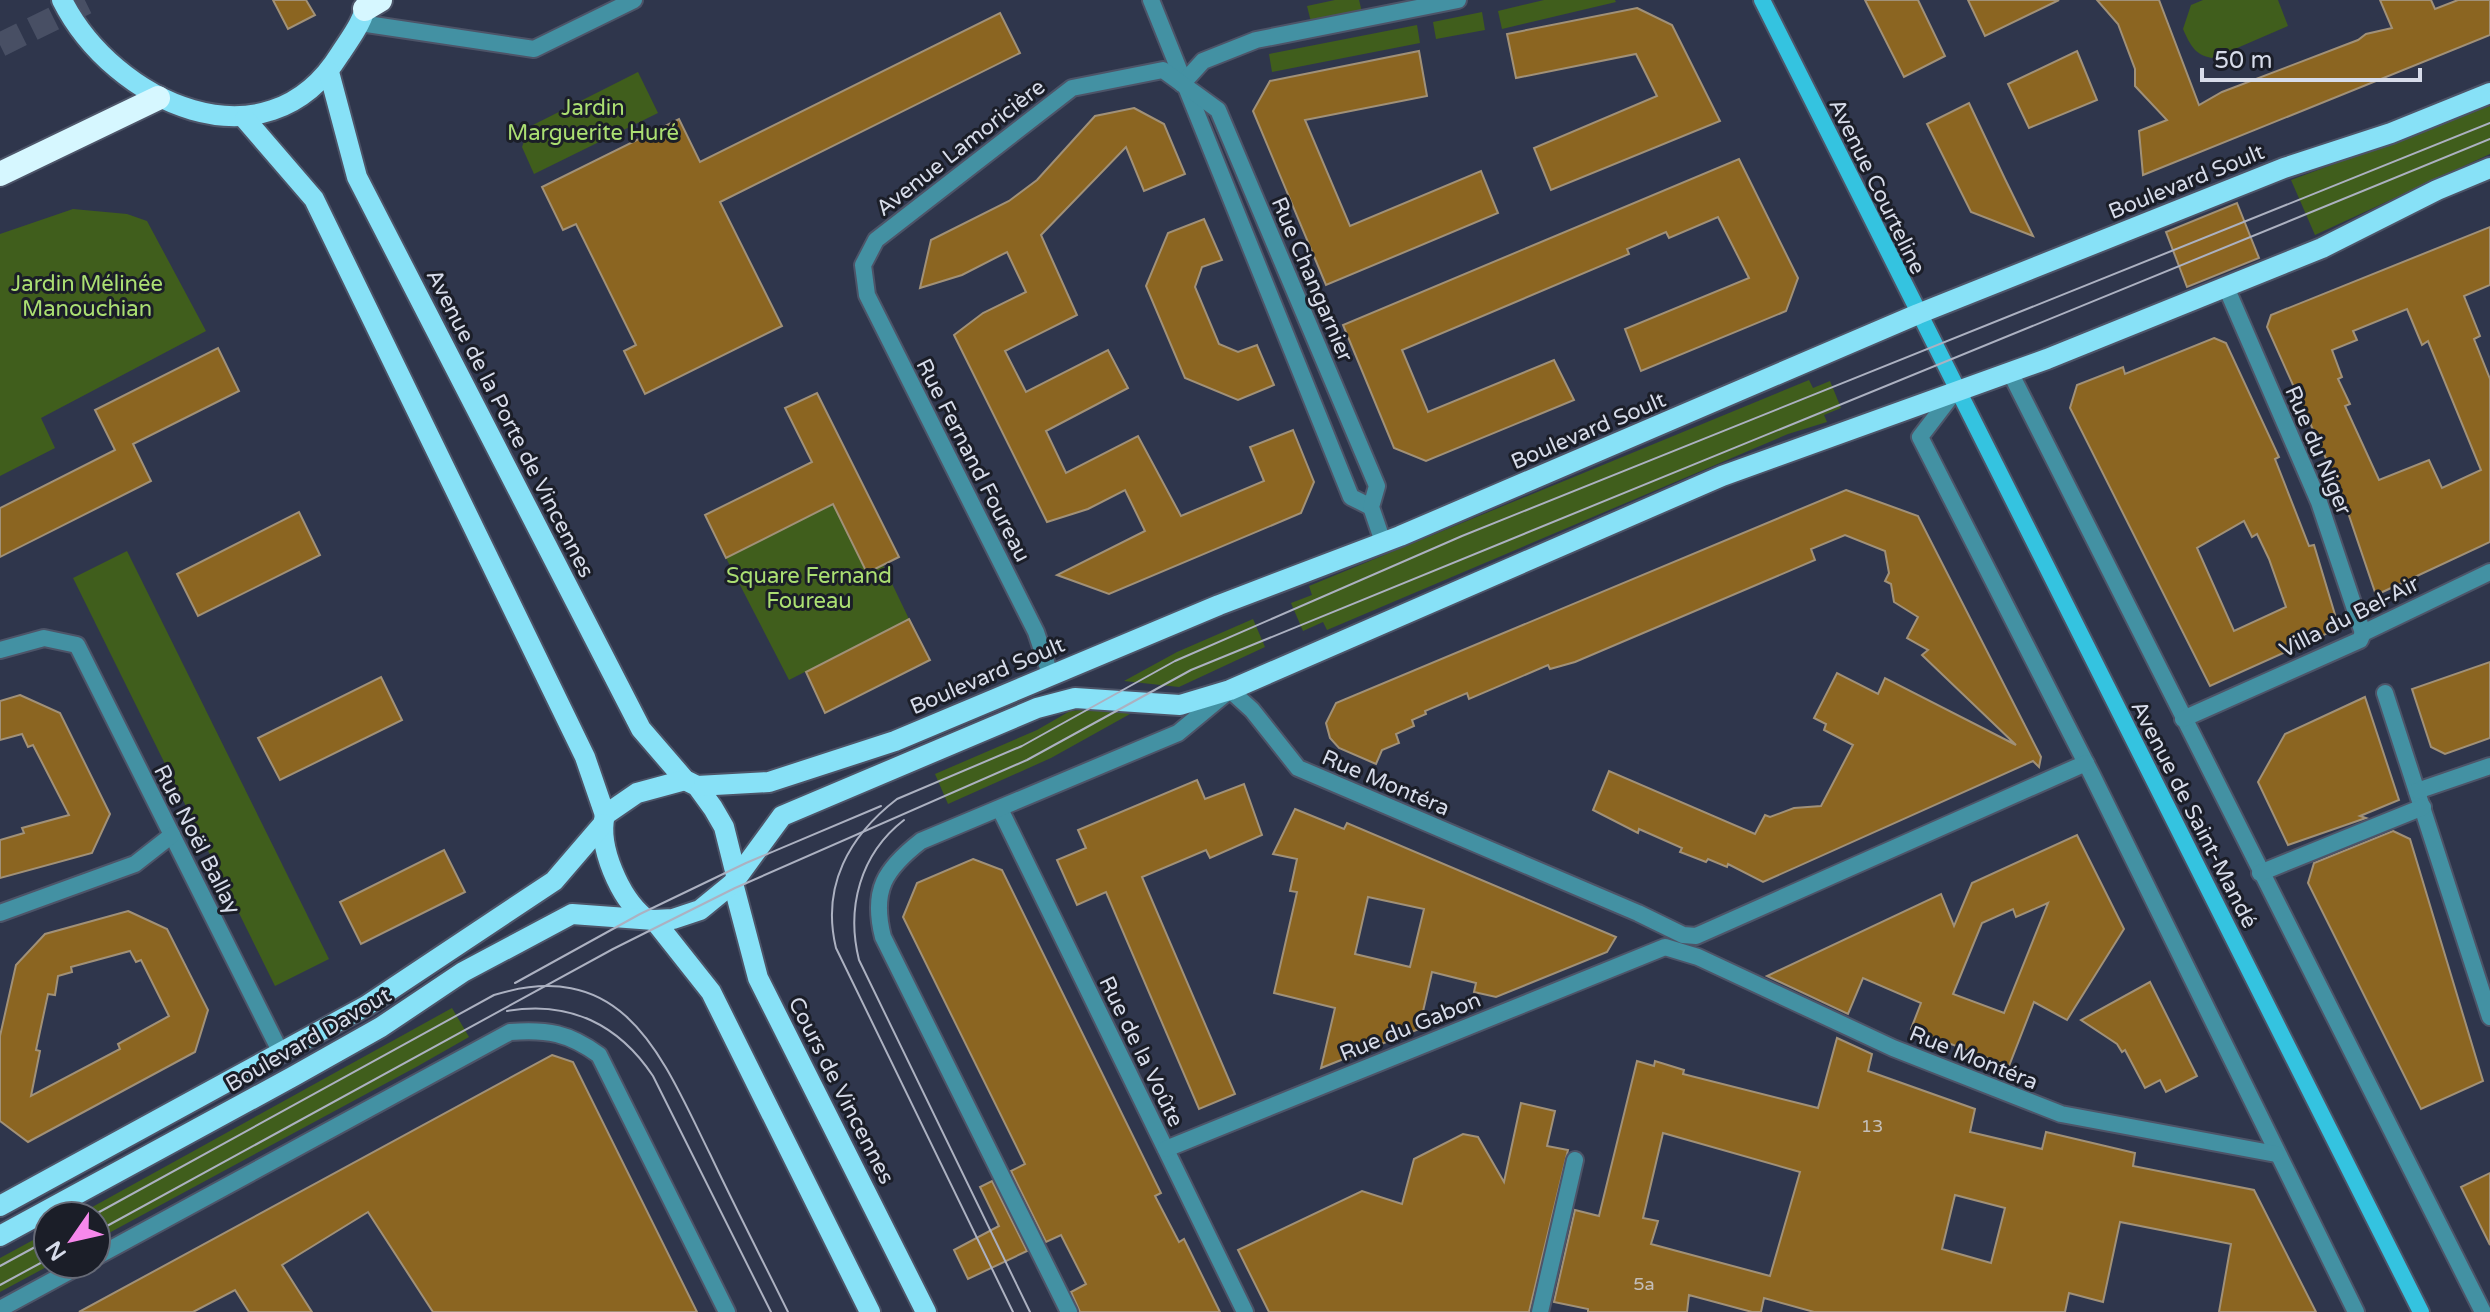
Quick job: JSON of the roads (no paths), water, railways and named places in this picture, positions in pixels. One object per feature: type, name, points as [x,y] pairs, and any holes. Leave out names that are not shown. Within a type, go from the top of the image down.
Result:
[{"type":"highway","points":[[0,174],[158,98]]},
{"type":"main road","points":[[62,0],[71,18],[114,68],[158,98],[193,111],[245,119],[295,100],[329,72],[368,8]]},
{"type":"main road","name":"Avenue Courteline","points":[[1762,0],[1957,389]]},
{"type":"main road","name":"Avenue de la Porte de Vincennes","points":[[329,72],[357,177],[641,729],[691,783]]},
{"type":"main road","name":"Boulevard Soult","points":[[604,819],[637,793],[691,783],[769,782],[895,741],[1050,674],[1383,542],[1918,314],[2284,168],[2391,133],[2490,93]]},
{"type":"main road","points":[[245,119],[314,199],[585,757],[604,819],[615,875],[711,992],[870,1312]]},
{"type":"main road","points":[[650,919],[673,919],[700,910],[734,879],[782,816],[1037,708],[1075,698],[1180,705],[1230,690],[1722,476],[2010,372],[2322,248],[2437,190],[2490,168]]},
{"type":"main road","name":"Avenue de Saint-Mandé","points":[[1957,389],[2421,1312]]},
{"type":"main road","name":"Cours de Vincennes","points":[[691,783],[724,827],[758,978],[926,1312]]},
{"type":"main road","name":"Boulevard Davout","points":[[0,1206],[366,1006],[554,881],[604,819]]},
{"type":"main road","name":"Boulevard Davout","points":[[0,1236],[319,1062],[381,1027],[463,972],[572,914],[650,919]]},
{"type":"street","points":[[368,8],[534,49],[634,0]]},
{"type":"street","name":"Rue Changarnier","points":[[1151,0],[1182,84],[1351,497],[1371,507]]},
{"type":"street","points":[[1182,84],[1203,61],[1256,40],[1458,0]]},
{"type":"street","name":"Avenue Lamoricière","points":[[863,265],[876,240],[1072,88],[1163,70],[1182,84]]},
{"type":"street","name":"Rue Changarnier","points":[[1182,84],[1218,110],[1377,486],[1371,507],[1383,542]]},
{"type":"street","name":"Rue Fernand Foureau","points":[[863,265],[867,295],[1036,632],[1050,674]]},
{"type":"street","name":"Rue du Niger","points":[[2226,287],[2319,502],[2363,633]]},
{"type":"street","name":"Avenue de Saint-Mandé","points":[[2010,372],[2483,1312]]},
{"type":"street","points":[[1920,437],[1957,389]]},
{"type":"street","points":[[1907,408],[2356,1312]]},
{"type":"street","name":"Villa du Bel-Air","points":[[2183,719],[2360,640],[2363,633],[2490,572]]},
{"type":"street","name":"Rue Noël Ballay","points":[[0,650],[44,638],[77,645],[281,1053]]},
{"type":"street","points":[[1069,1312],[883,937],[878,918],[879,893],[893,863],[921,841],[1178,733],[1230,690]]},
{"type":"street","name":"Rue Montéra","points":[[1230,690],[1252,710],[1298,768],[1638,913],[1678,941],[1893,1048],[2061,1114],[2276,1154]]},
{"type":"street","points":[[2385,693],[2490,1017]]},
{"type":"street","name":"Rue du Gabon","points":[[1166,1149],[1708,931],[2086,763]]},
{"type":"street","points":[[2260,873],[2490,766]]},
{"type":"street","name":"Rue de la Voûte","points":[[1000,809],[1245,1312]]},
{"type":"street","points":[[0,913],[135,864],[172,835]]},
{"type":"street","points":[[112,1248],[510,1032],[545,1029],[577,1038],[599,1055],[727,1312]]},
{"type":"street","points":[[1540,1312],[1575,1160]]},
{"type":"street","points":[[0,1309],[53,1280]]},
{"type":"tunnel","points":[[0,45],[91,0]]},
{"type":"tram line","points":[[1013,1312],[836,948],[832,904],[843,864],[865,829],[897,799],[1022,746],[1175,661],[1462,536],[2490,123]]},
{"type":"tram line","points":[[112,1223],[613,949],[735,888],[1027,760],[1191,670],[2490,139]]},
{"type":"tram line","points":[[515,983],[640,914],[746,863],[881,806]]},
{"type":"tram line","points":[[904,820],[877,849],[860,883],[854,921],[859,960],[1030,1312]]},
{"type":"tram line","points":[[112,1205],[494,995],[539,986],[576,989],[607,1002],[633,1023],[655,1051],[692,1118],[788,1312]]},
{"type":"tram line","points":[[507,1011],[552,1009],[572,1013],[608,1030],[640,1058],[653,1076],[771,1312]]},
{"type":"tram line","points":[[0,1266],[32,1249]]},
{"type":"tram line","points":[[0,1285],[32,1268]]},
{"type":"park label","name":"Jardin Marguerite Huré","points":[[593,120]]},
{"type":"park label","name":"Jardin Mélinée Manouchian","points":[[87,296]]},
{"type":"park label","name":"Square Fernand Foureau","points":[[809,588]]}]
